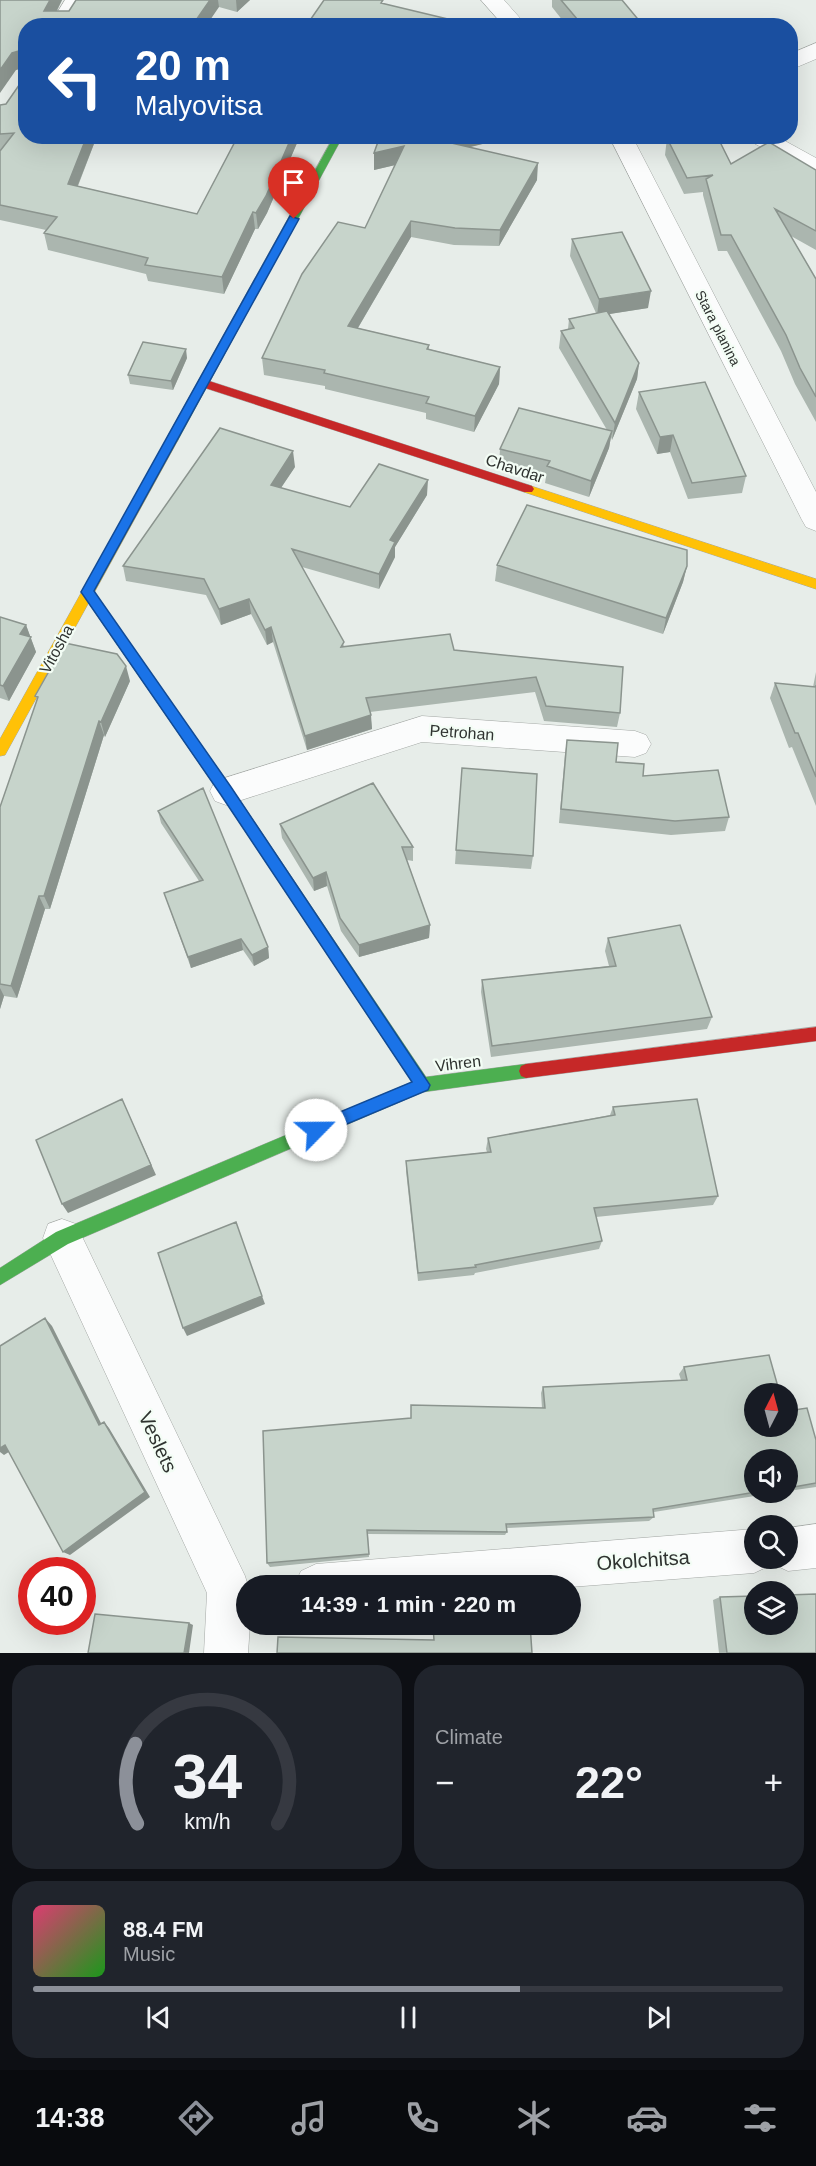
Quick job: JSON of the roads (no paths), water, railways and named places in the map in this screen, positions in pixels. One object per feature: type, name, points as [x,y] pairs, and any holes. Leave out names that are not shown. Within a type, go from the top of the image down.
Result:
[{"type":"street","points":[[64,18],[76,0]]},
{"type":"street","points":[[492,0],[509,18]]},
{"type":"street","points":[[798,59],[816,50]]},
{"type":"street","name":"Vitosha","points":[[0,751],[335,144]]},
{"type":"street","name":"Stara planina","points":[[624,144],[816,520]]},
{"type":"street","points":[[772,144],[816,168]]},
{"type":"street","name":"Chavdar","points":[[203,383],[816,584]]},
{"type":"street","points":[[87,592],[226,791],[423,1085]]},
{"type":"street","name":"Petrohan","points":[[226,791],[422,729],[634,744]]},
{"type":"street","name":"Vihren","points":[[0,1277],[62,1238],[423,1085],[816,1034]]},
{"type":"street","name":"Veslets","points":[[62,1238],[236,1590]]},
{"type":"street","points":[[798,1548],[816,1546]]},
{"type":"street","name":"Okolchitsa","points":[[454,1575],[744,1552]]},
{"type":"street","name":"Veslets","points":[[226,1653],[236,1598]]}]
